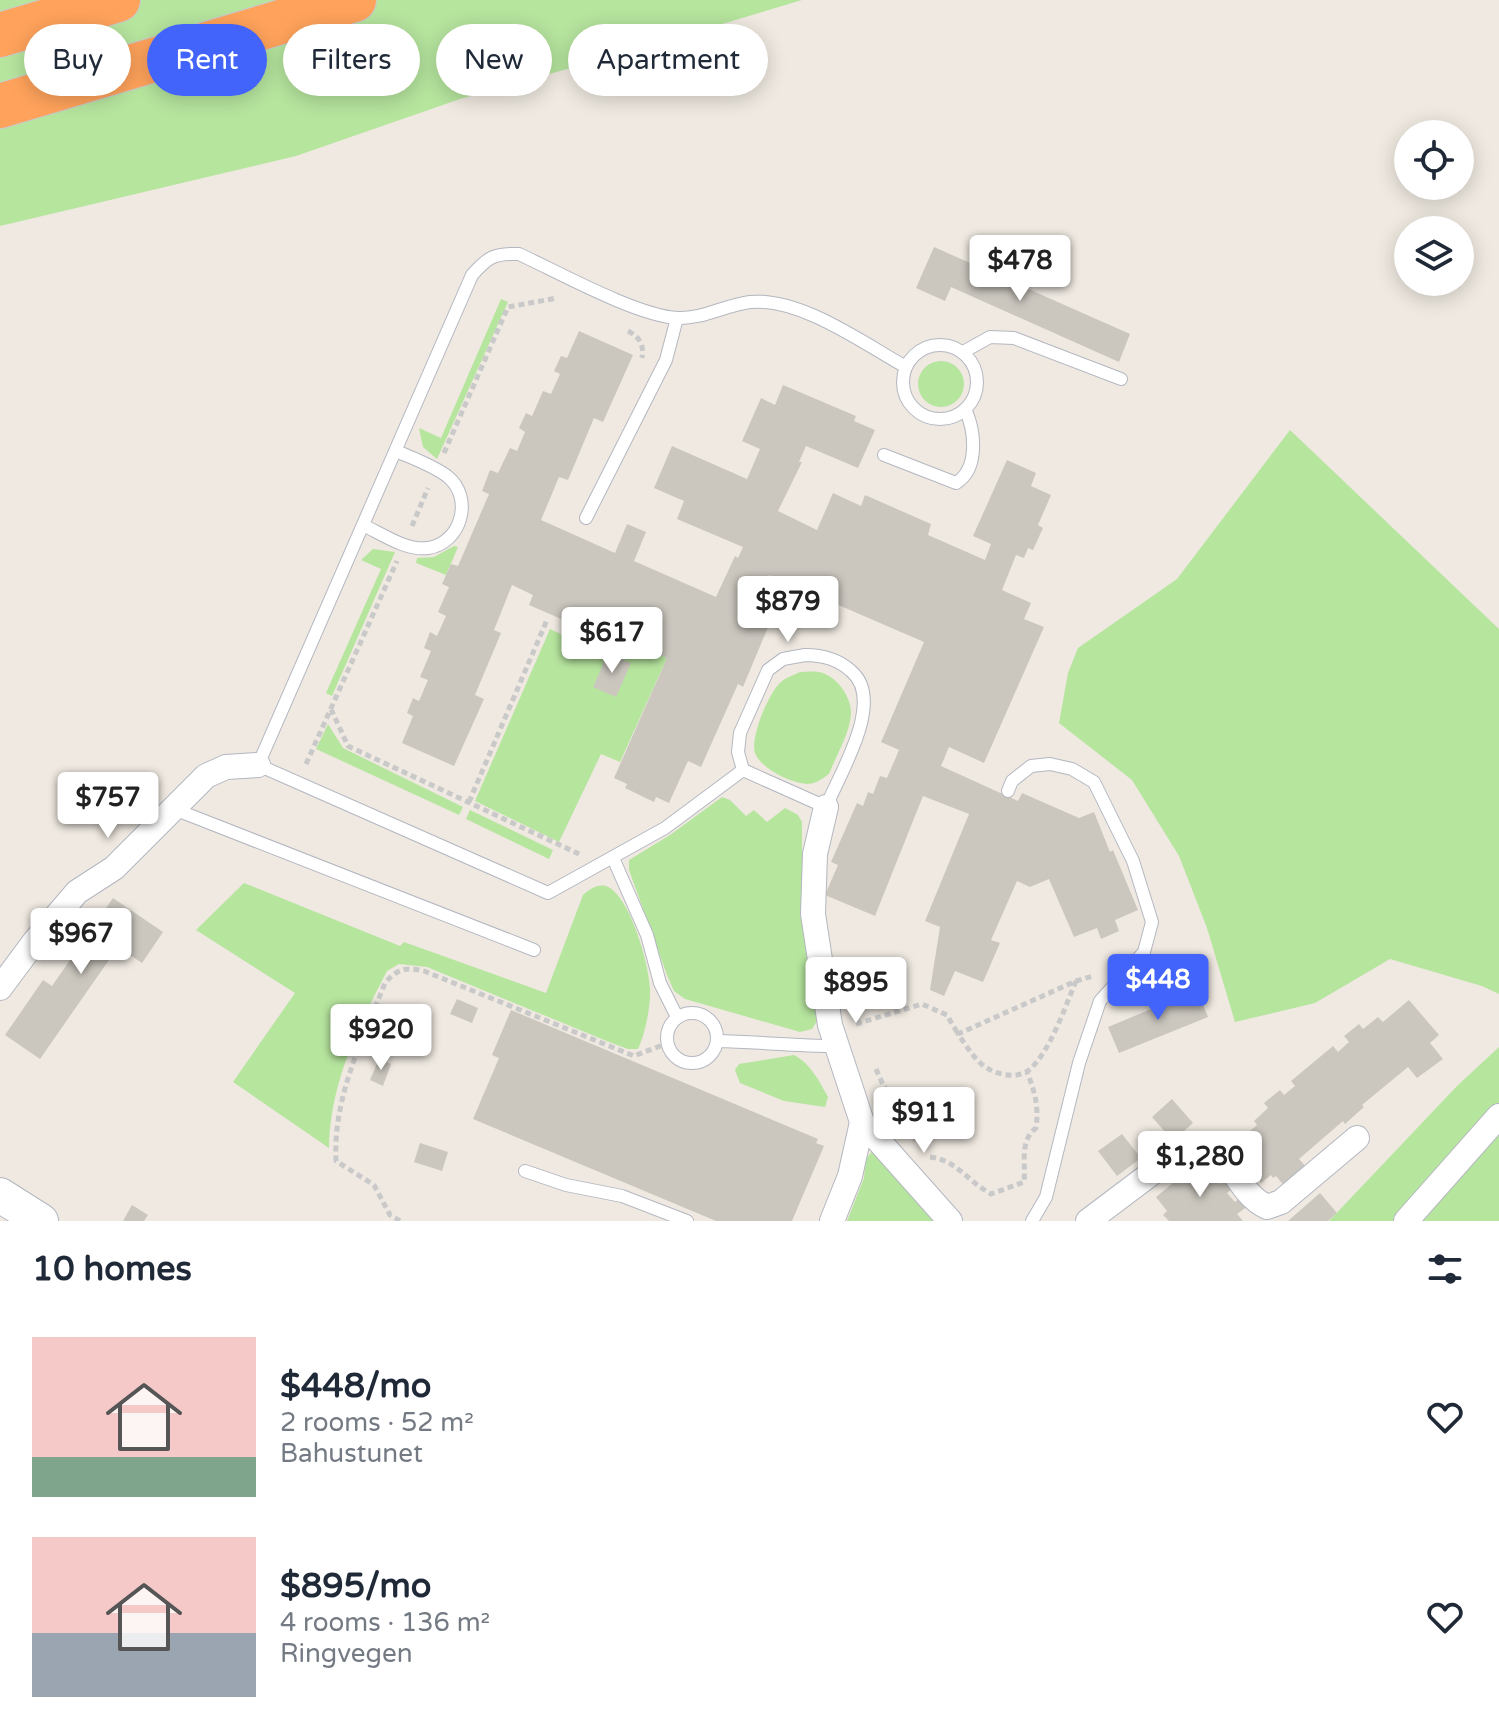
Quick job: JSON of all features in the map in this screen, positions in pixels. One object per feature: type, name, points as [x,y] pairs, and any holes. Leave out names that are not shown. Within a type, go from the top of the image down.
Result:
[{"type":"highway","points":[[0,35],[118,0]]},
{"type":"highway","points":[[0,106],[354,0]]},
{"type":"main road","points":[[0,1195],[41,1221]]},
{"type":"street","points":[[0,988],[77,892],[114,868],[206,776],[226,767],[258,765]]},
{"type":"street","points":[[826,807],[815,854],[813,914],[835,1039],[862,1122],[950,1221]]},
{"type":"street","points":[[1406,1221],[1499,1116]]},
{"type":"street","points":[[832,1221],[850,1176],[862,1122]]},
{"type":"street","points":[[1088,1221],[1181,1151],[1198,1147],[1210,1149],[1228,1164],[1254,1201],[1267,1207],[1281,1202],[1357,1138]]},
{"type":"lane","points":[[743,770],[703,802],[608,861],[548,893],[258,765],[472,275],[485,260],[500,253],[519,254],[639,309],[677,318],[752,302],[780,304],[811,315],[906,367]]},
{"type":"lane","points":[[586,518],[666,360],[677,318]]},
{"type":"lane","points":[[963,352],[990,337],[1014,338],[1121,379]]},
{"type":"lane","points":[[938,345],[951,346],[963,352],[972,361],[978,387],[966,411],[941,420],[927,418],[917,412],[904,393],[903,380],[906,367],[914,356],[925,348],[938,345]]},
{"type":"lane","points":[[884,455],[956,483],[963,479],[975,438],[966,411]]},
{"type":"lane","points":[[363,525],[404,545],[428,548],[441,544],[459,524],[462,511],[456,486],[448,476],[396,451]]},
{"type":"lane","points":[[819,655],[842,663],[859,677],[865,695],[864,717],[826,807],[743,770],[738,752],[740,733],[768,670],[783,659],[819,655]]},
{"type":"lane","points":[[1008,791],[1012,781],[1031,766],[1050,764],[1072,769],[1094,782],[1133,861],[1152,922],[1144,952],[1100,1001],[1079,1063],[1046,1197],[1032,1221]]},
{"type":"lane","points":[[174,809],[534,950]]},
{"type":"lane","points":[[608,861],[647,935],[660,983],[677,1017]]},
{"type":"lane","points":[[685,1013],[705,1015],[712,1022],[717,1041],[707,1058],[697,1062],[678,1058],[671,1052],[667,1033],[677,1017],[685,1013]]},
{"type":"lane","points":[[717,1041],[782,1042],[802,1046],[835,1039]]},
{"type":"lane","points":[[525,1171],[566,1185],[622,1196],[687,1221]]},
{"type":"path","points":[[469,802],[547,620]]},
{"type":"path","points":[[331,709],[348,746],[608,861]]},
{"type":"path","points":[[400,1221],[390,1215],[374,1185],[336,1161],[335,1148],[345,1081],[385,983],[396,971],[408,967],[424,971],[634,1056],[668,1043]]},
{"type":"path","points":[[958,1034],[1076,981],[1129,969]]},
{"type":"path","points":[[835,1039],[860,1022],[922,1004],[947,1015],[958,1034],[986,1068],[1015,1075],[1027,1072],[1040,1056],[1076,981]]},
{"type":"path","points":[[860,1022],[864,1034]]},
{"type":"path","points":[[871,1057],[884,1087],[896,1096],[913,1121],[915,1139],[921,1151],[930,1158],[942,1158],[991,1194],[1024,1182],[1024,1154],[1029,1134],[1036,1128],[1038,1114],[1036,1095],[1027,1072]]},
{"type":"green space","points":[[0,0],[802,0],[722,24],[568,24],[568,69],[552,73],[552,24],[436,24],[436,96],[471,96],[296,156],[0,226]]},
{"type":"green space","points":[[501,299],[508,302],[437,459],[423,447],[419,428],[441,438]]},
{"type":"green space","points":[[941,361],[957,368],[964,384],[957,400],[941,407],[925,400],[918,384],[925,368]]},
{"type":"green space","points":[[1290,430],[1499,629],[1499,994],[1482,986],[1390,959],[1315,1003],[1235,1022],[1207,928],[1179,856],[1132,780],[1059,723],[1068,673],[1078,648],[1177,579]]},
{"type":"green space","points":[[454,546],[458,547],[446,575],[416,563],[417,558],[434,557]]},
{"type":"green space","points":[[373,549],[395,552],[332,696],[326,693],[381,569],[361,560]]},
{"type":"green space","points":[[593,621],[667,658],[620,762],[601,754],[559,842],[475,801],[550,629],[580,643]]},
{"type":"green space","points":[[800,672],[819,672],[831,677],[846,694],[851,707],[848,729],[829,774],[807,784],[770,770],[758,759],[754,746],[761,717],[775,690],[783,680]]},
{"type":"green space","points":[[328,724],[343,748],[463,807],[459,815],[316,749]]},
{"type":"green space","points":[[722,797],[730,800],[746,816],[754,810],[767,822],[785,808],[798,815],[802,822],[802,925],[819,1018],[812,1029],[800,1032],[685,999],[674,991],[667,975],[629,870],[629,860]]},
{"type":"green space","points":[[470,810],[553,850],[549,859],[466,819]]},
{"type":"green space","points":[[244,883],[400,946],[404,942],[546,993],[583,895],[596,887],[606,886],[623,902],[637,931],[646,963],[650,1003],[641,1043],[638,1049],[628,1049],[427,967],[399,964],[387,971],[348,1056],[334,1101],[329,1148],[233,1082],[295,993],[196,930]]},
{"type":"green space","points":[[1499,1047],[1499,1221],[1329,1221],[1457,1086]]},
{"type":"green space","points":[[794,1055],[818,1079],[828,1097],[825,1107],[784,1101],[740,1083],[735,1070],[739,1064]]},
{"type":"green space","points":[[876,1146],[938,1221],[847,1221],[864,1178],[866,1159]]},
{"type":"building","points":[[934,247],[1130,334],[1119,362],[951,287],[945,301],[916,288]]},
{"type":"building","points":[[579,331],[633,355],[603,422],[594,418],[568,480],[559,477],[541,520],[615,553],[627,524],[646,532],[634,561],[716,597],[735,556],[738,558],[743,547],[677,519],[684,501],[654,488],[672,446],[747,479],[760,449],[742,441],[761,398],[775,405],[783,385],[856,416],[854,421],[875,430],[858,468],[806,446],[799,462],[802,462],[778,511],[817,530],[833,493],[861,506],[865,495],[931,524],[928,535],[985,560],[991,544],[973,536],[1007,460],[1036,473],[1031,486],[1051,495],[1038,525],[1043,528],[1033,550],[1028,548],[1024,558],[1016,555],[1002,590],[1031,603],[1024,619],[1044,627],[984,763],[949,747],[941,766],[1018,801],[1022,793],[1079,818],[1094,812],[1138,910],[1115,920],[1119,931],[1101,939],[1097,928],[1074,937],[1049,879],[1030,887],[1017,881],[991,940],[1000,943],[983,982],[955,971],[944,996],[930,990],[940,927],[925,921],[969,814],[923,796],[875,916],[825,895],[838,865],[831,862],[857,803],[863,806],[868,792],[873,794],[880,776],[887,778],[899,750],[881,742],[924,642],[769,575],[753,612],[771,620],[743,687],[738,684],[701,767],[688,761],[669,803],[656,797],[654,802],[625,788],[627,784],[614,778],[667,658],[593,621],[589,631],[529,605],[533,595],[512,585],[494,630],[501,633],[475,695],[484,699],[454,766],[402,743],[413,716],[407,713],[413,698],[419,701],[428,680],[420,677],[431,651],[424,648],[430,632],[437,636],[446,616],[438,612],[449,587],[442,584],[451,564],[458,566],[489,494],[482,491],[490,470],[498,473],[510,448],[517,451],[525,432],[519,428],[526,413],[532,416],[543,391],[551,394],[560,374],[554,371],[561,356],[567,358]]},
{"type":"building","points":[[608,653],[631,663],[616,697],[593,687]]},
{"type":"building","points":[[113,898],[163,932],[142,963],[118,947],[40,1059],[5,1035],[43,980],[52,986]]},
{"type":"building","points":[[1197,990],[1208,1017],[1119,1053],[1108,1027]]},
{"type":"building","points":[[457,999],[478,1008],[472,1023],[450,1014]]},
{"type":"building","points":[[1409,1000],[1439,1035],[1430,1043],[1443,1059],[1417,1078],[1408,1067],[1362,1105],[1364,1107],[1345,1124],[1343,1121],[1299,1159],[1307,1168],[1285,1187],[1276,1176],[1273,1178],[1271,1175],[1261,1183],[1231,1147],[1257,1125],[1254,1121],[1268,1108],[1264,1103],[1280,1090],[1284,1095],[1295,1086],[1291,1081],[1333,1046],[1338,1052],[1349,1042],[1344,1036],[1359,1024],[1363,1029],[1378,1017],[1383,1022]]},
{"type":"building","points":[[511,1010],[818,1139],[816,1143],[824,1146],[792,1221],[716,1221],[473,1119],[499,1058],[492,1055]]},
{"type":"building","points":[[379,1059],[391,1064],[383,1086],[370,1080]]},
{"type":"building","points":[[1172,1099],[1193,1123],[1173,1141],[1152,1117]]},
{"type":"building","points":[[1122,1134],[1141,1158],[1117,1176],[1098,1151]]},
{"type":"building","points":[[420,1143],[448,1152],[442,1171],[414,1162]]},
{"type":"building","points":[[1196,1164],[1205,1175],[1210,1172],[1220,1184],[1226,1179],[1233,1188],[1227,1193],[1235,1202],[1241,1197],[1248,1206],[1237,1214],[1243,1221],[1169,1221],[1163,1215],[1167,1211],[1156,1197]]},
{"type":"building","points":[[1320,1193],[1337,1213],[1328,1221],[1288,1221]]},
{"type":"building","points":[[132,1205],[148,1215],[144,1221],[123,1221]]}]
